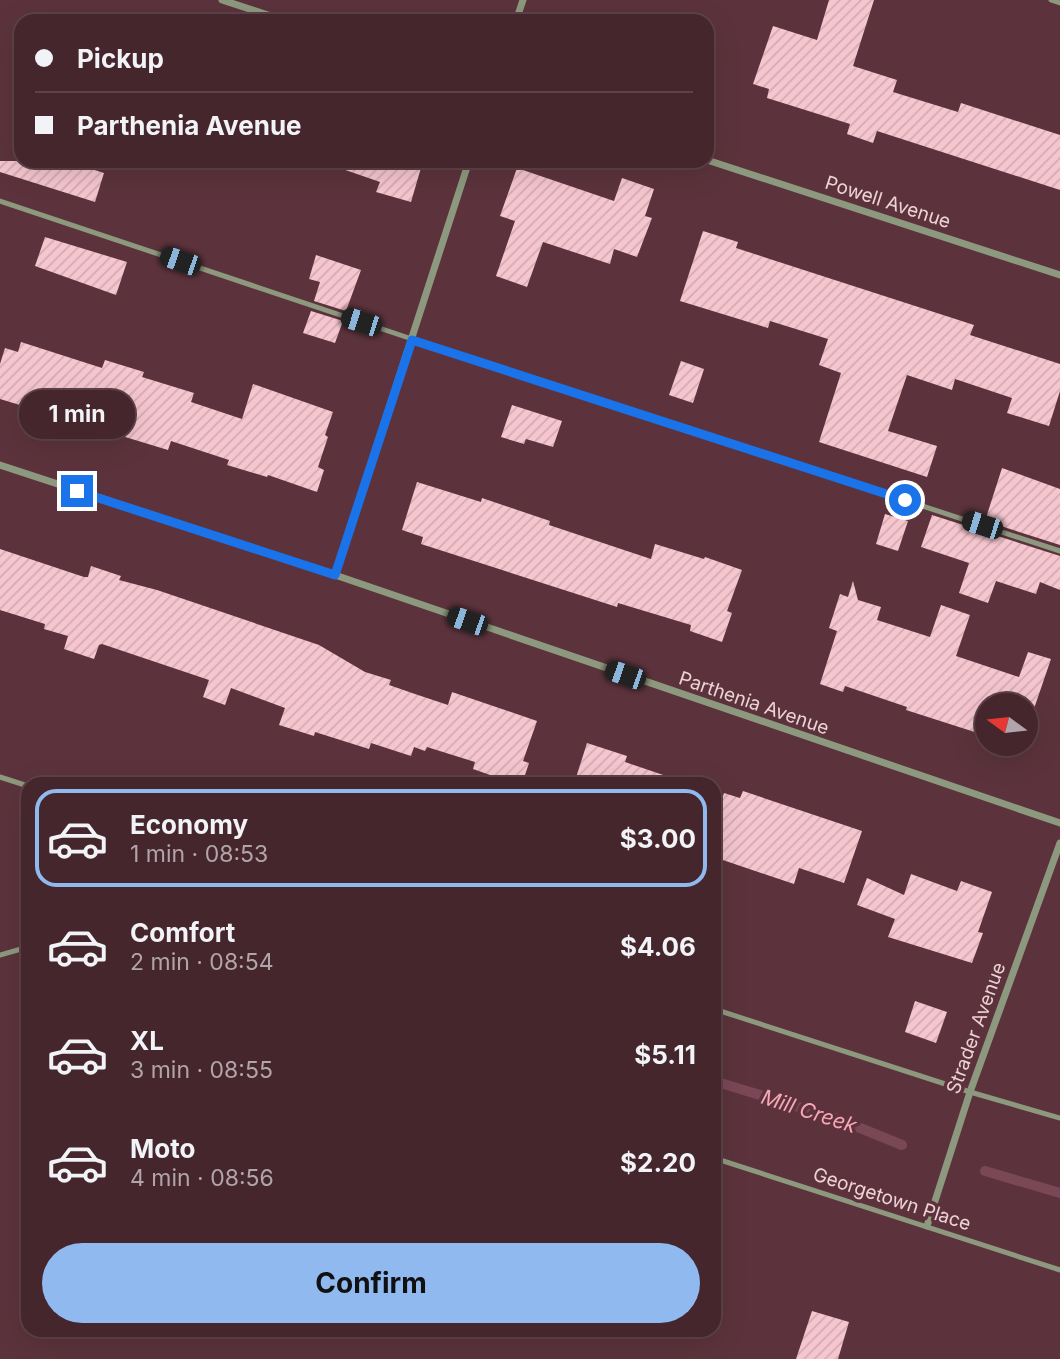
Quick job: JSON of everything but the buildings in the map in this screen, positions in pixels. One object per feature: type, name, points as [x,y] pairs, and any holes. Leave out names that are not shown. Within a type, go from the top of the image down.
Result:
[{"type":"street","points":[[222,0],[265,14]]},
{"type":"street","name":"Powell Avenue","points":[[714,162],[1060,275]]},
{"type":"street","points":[[335,575],[467,168]]},
{"type":"street","name":"Parthenia Avenue","points":[[0,465],[335,575],[1060,823]]},
{"type":"street","name":"Strader Avenue","points":[[927,1226],[970,1092],[1060,843]]},
{"type":"lane","points":[[1051,0],[1060,3]]},
{"type":"lane","points":[[0,201],[412,340],[1060,551]]},
{"type":"lane","points":[[0,777],[21,784]]},
{"type":"lane","points":[[0,955],[21,949]]},
{"type":"lane","points":[[721,1011],[970,1092],[1060,1118]]},
{"type":"lane","name":"Georgetown Place","points":[[721,1160],[1060,1270]]},
{"type":"waterway","name":"Mill Creek","points":[[721,1083],[838,1119],[902,1145]]},
{"type":"waterway","name":"Mill Creek","points":[[985,1171],[1060,1193]]},
{"type":"route","points":[[77,491],[335,575],[412,340],[905,500]]}]
